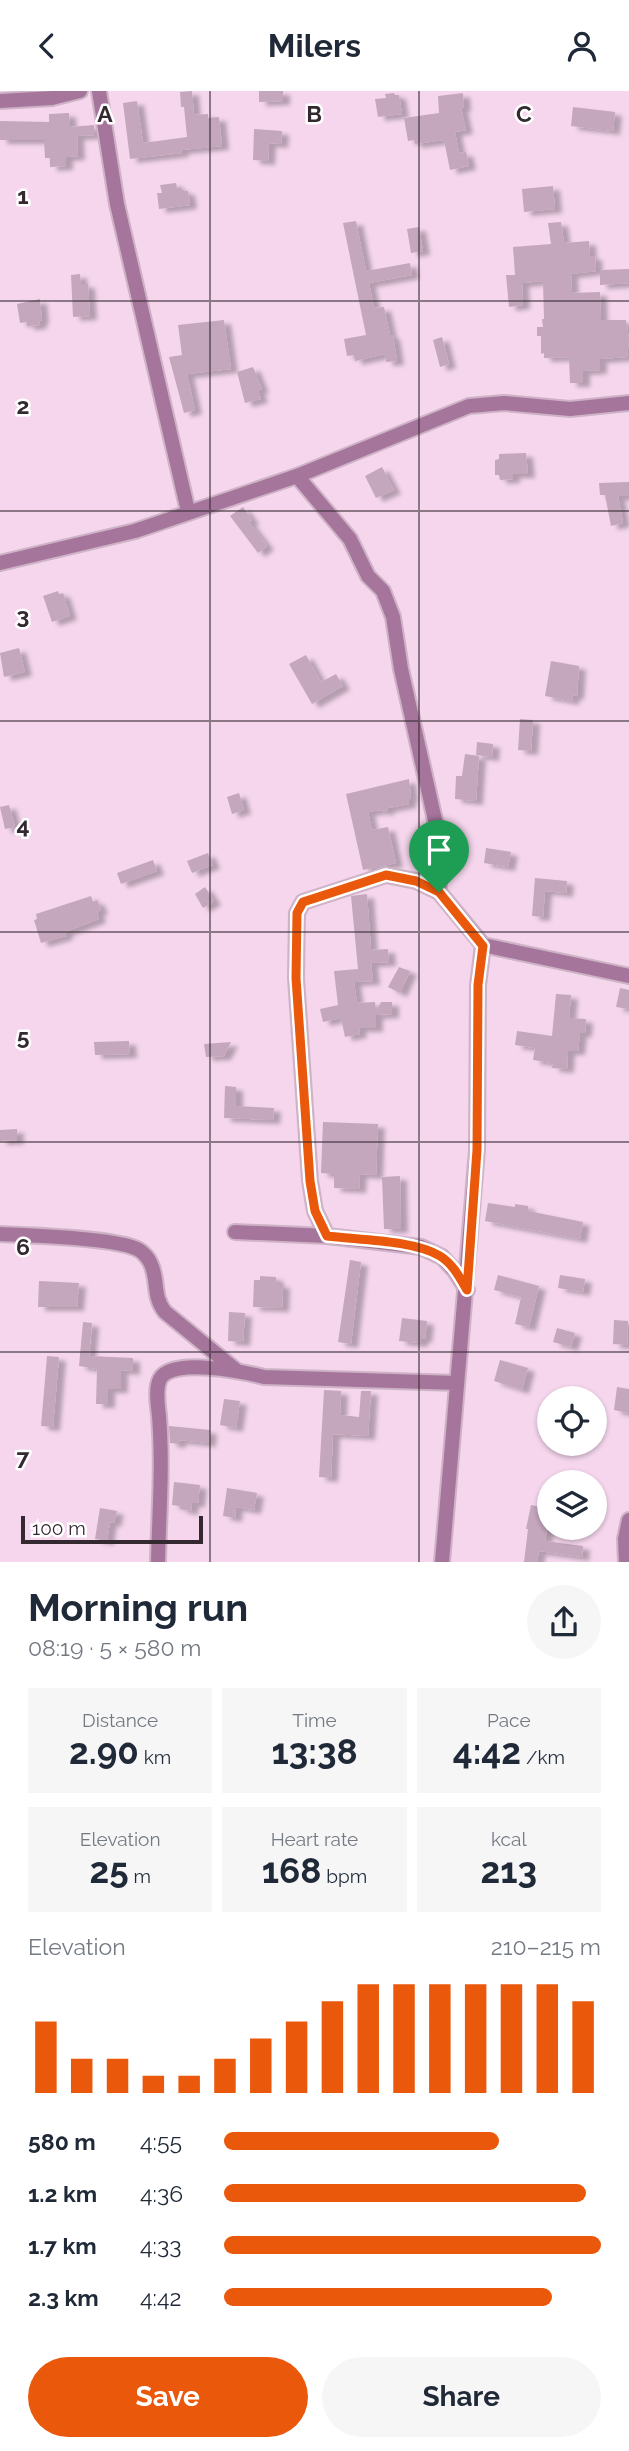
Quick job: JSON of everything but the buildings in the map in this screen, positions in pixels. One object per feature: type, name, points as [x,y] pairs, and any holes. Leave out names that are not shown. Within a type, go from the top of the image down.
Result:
[{"type":"street","points":[[0,101],[52,98],[80,91]]},
{"type":"street","points":[[99,91],[117,204],[188,511]]},
{"type":"street","points":[[0,563],[135,531],[297,476],[469,406],[504,403],[570,409],[629,403]]},
{"type":"street","points":[[297,476],[350,539],[368,576],[383,591],[393,617],[401,669],[437,829],[439,892]]},
{"type":"street","points":[[327,1236],[315,1211],[310,1181],[296,978],[297,913],[303,902],[386,875],[416,881],[439,892],[483,946],[629,976]]},
{"type":"street","points":[[442,1562],[477,1150],[478,985],[483,946]]},
{"type":"street","points":[[235,1232],[327,1236],[421,1247],[442,1257],[467,1290]]},
{"type":"street","points":[[0,1234],[38,1235],[118,1244],[138,1249],[149,1260],[155,1275],[157,1303],[237,1371]]},
{"type":"street","points":[[158,1562],[161,1439],[158,1395],[160,1379],[167,1373],[180,1367],[237,1371],[264,1377],[457,1383]]},
{"type":"street","points":[[626,1562],[625,1539],[629,1520]]},
{"type":"route","points":[[386,875],[416,881],[439,892],[483,946],[478,985],[477,1150],[467,1290],[442,1257],[421,1247],[327,1236],[315,1211],[310,1181],[296,978],[297,913],[303,902],[386,875]]}]
